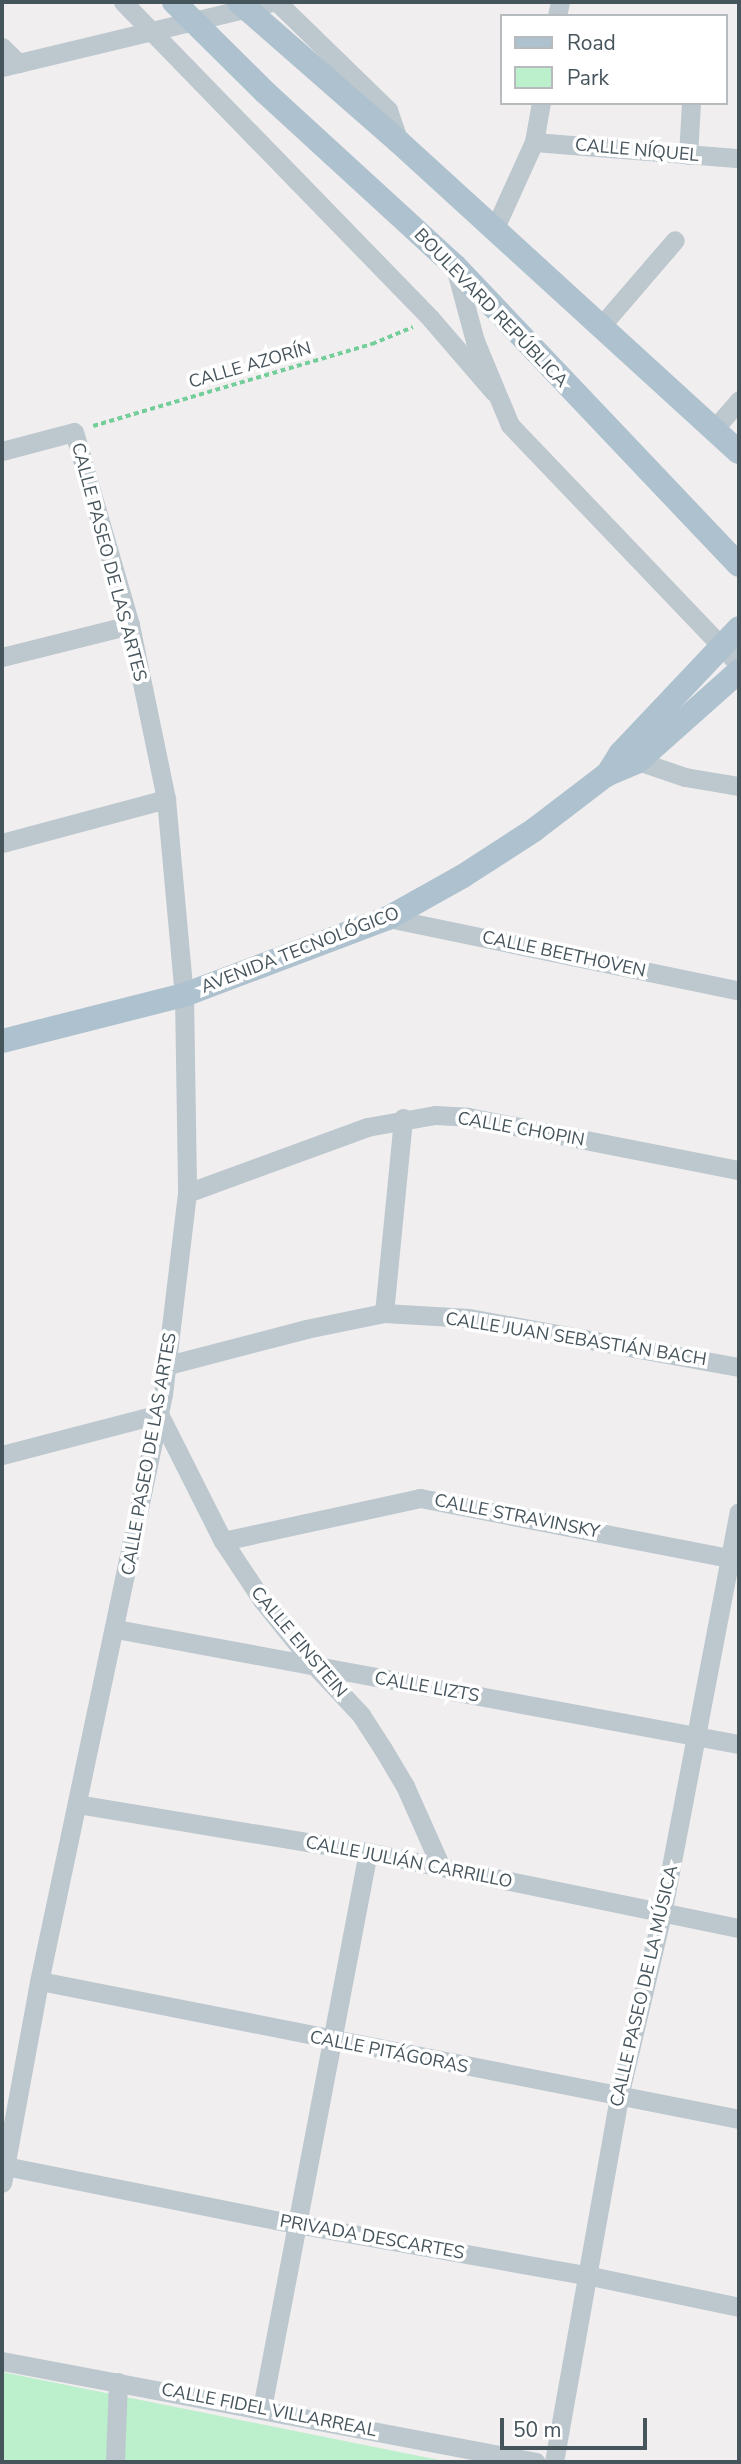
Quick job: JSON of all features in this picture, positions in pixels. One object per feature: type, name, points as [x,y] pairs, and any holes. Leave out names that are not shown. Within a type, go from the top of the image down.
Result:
[{"type":"main road","name":"BOULEVARD REPÚBLICA","points":[[174,2],[276,102],[454,266],[739,565]]},
{"type":"main road","points":[[243,5],[399,142],[739,452]]},
{"type":"main road","points":[[628,758],[739,628]]},
{"type":"main road","points":[[628,758],[739,668]]},
{"type":"main road","name":"AVENIDA TECNOLÓGICO","points":[[2,1041],[184,995],[388,918],[463,876],[534,830],[628,758]]},
{"type":"street","points":[[123,2],[431,319],[494,392]]},
{"type":"street","points":[[2,47],[10,65],[194,20],[243,5],[275,2],[388,110],[399,142]]},
{"type":"street","points":[[494,230],[534,142],[541,105]]},
{"type":"street","points":[[688,155],[691,105]]},
{"type":"street","name":"CALLE NÍQUEL","points":[[534,142],[739,158]]},
{"type":"street","points":[[601,326],[675,240]]},
{"type":"street","points":[[454,266],[475,341],[510,425],[739,668]]},
{"type":"street","points":[[715,428],[739,400]]},
{"type":"street","points":[[2,451],[74,432]]},
{"type":"street","name":"CALLE PASEO DE LAS ARTES","points":[[3,2175],[40,1982],[159,1414],[168,1365],[187,1194],[184,995],[166,799],[130,625],[74,432]]},
{"type":"street","points":[[2,657],[130,625]]},
{"type":"street","points":[[628,758],[685,776],[739,786]]},
{"type":"street","points":[[2,843],[166,799]]},
{"type":"street","name":"CALLE BEETHOVEN","points":[[388,918],[739,991]]},
{"type":"street","name":"CALLE CHOPIN","points":[[187,1194],[367,1127],[403,1118],[435,1115],[468,1117],[739,1170]]},
{"type":"street","points":[[384,1313],[403,1118]]},
{"type":"street","name":"CALLE JUAN SEBASTIÁN BACH","points":[[168,1365],[306,1329],[384,1313],[469,1318],[739,1367]]},
{"type":"street","points":[[2,1455],[159,1414]]},
{"type":"street","name":"CALLE EINSTEIN","points":[[159,1414],[223,1541],[262,1600],[316,1667],[361,1715],[383,1749],[405,1786],[441,1867]]},
{"type":"street","name":"CALLE STRAVINSKY","points":[[223,1541],[420,1498],[730,1558]]},
{"type":"street","name":"CALLE PASEO DE LA MÚSICA","points":[[554,2462],[619,2096],[662,1914],[739,1512]]},
{"type":"street","name":"CALLE LIZTS","points":[[116,1629],[739,1744]]},
{"type":"street","name":"CALLE JULIÁN CARRILLO","points":[[77,1804],[368,1852],[739,1928]]},
{"type":"street","points":[[262,2408],[368,1852]]},
{"type":"street","name":"CALLE PITÁGORAS","points":[[40,1982],[333,2042],[739,2119]]},
{"type":"street","name":"PRIVADA DESCARTES","points":[[3,2175],[586,2275],[739,2307]]},
{"type":"street","name":"CALLE FIDEL VILLARREAL","points":[[2,2361],[537,2462]]},
{"type":"street","points":[[115,2462],[118,2382]]},
{"type":"path","name":"CALLE AZORÍN","points":[[74,432],[372,344],[431,319]]},
{"type":"green space","points":[[2,2372],[449,2462],[2,2462]]}]
